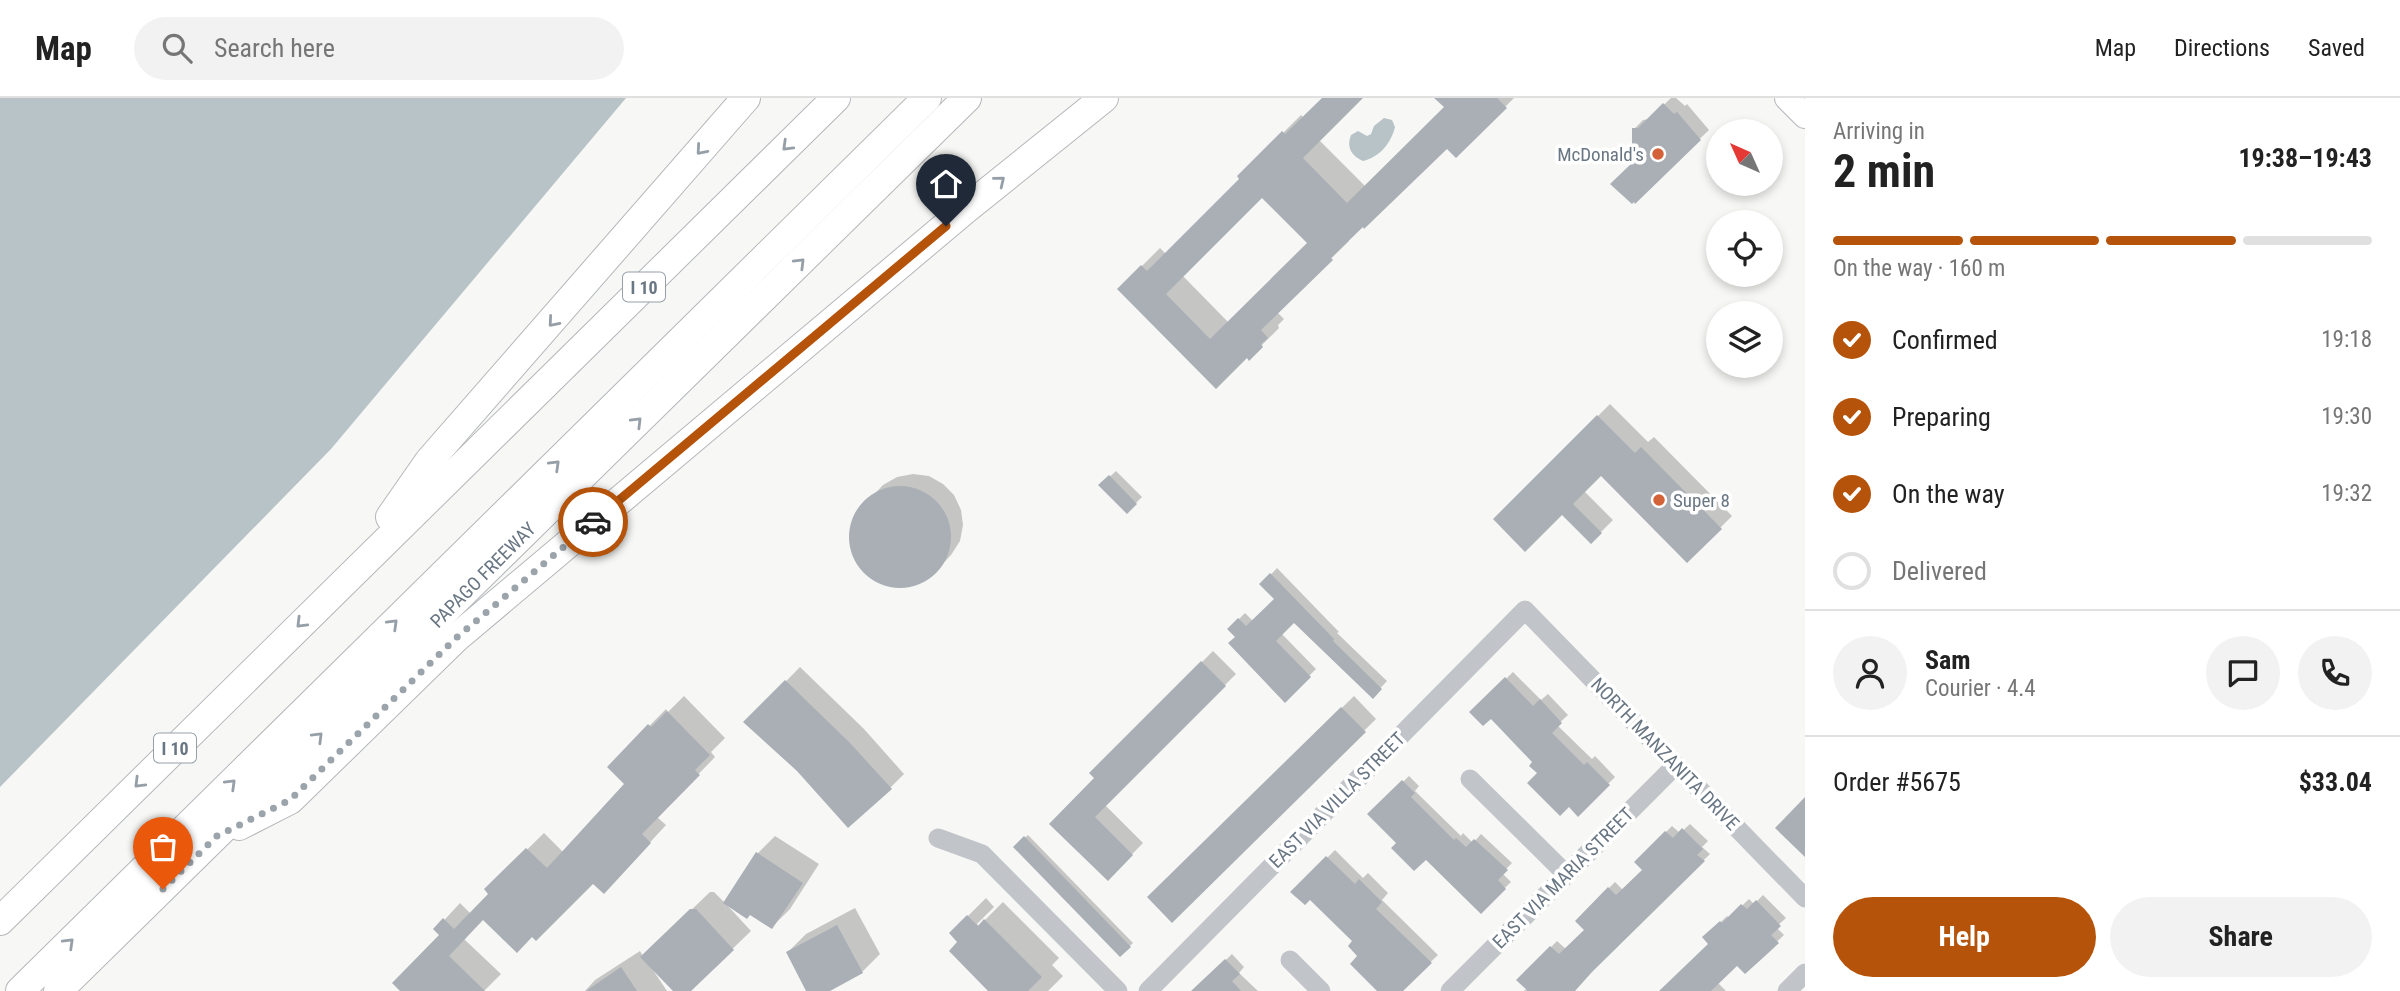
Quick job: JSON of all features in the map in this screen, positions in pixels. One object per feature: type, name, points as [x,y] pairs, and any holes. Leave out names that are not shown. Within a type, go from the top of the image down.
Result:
[{"type":"highway","points":[[350,575],[429,461],[746,98]]},
{"type":"highway","name":"I 10","points":[[0,921],[836,98]]},
{"type":"highway","points":[[20,991],[927,98]]},
{"type":"highway","name":"PAPAGO FREEWAY","points":[[58,991],[967,98]]},
{"type":"highway","points":[[217,836],[290,800],[456,638],[966,209],[1104,98]]},
{"type":"main road","points":[[1787,98],[1805,116]]},
{"type":"street","name":"NORTH MANZANITA DRIVE","points":[[1525,610],[1805,898]]},
{"type":"street","name":"EAST VIA VILLA STREET","points":[[1148,991],[1525,610]]},
{"type":"street","name":"EAST VIA MARIA STREET","points":[[1450,991],[1676,765]]},
{"type":"street","points":[[1470,779],[1566,874]]},
{"type":"street","points":[[938,838],[982,855],[1118,991]]},
{"type":"street","points":[[1290,960],[1321,991]]},
{"type":"street","points":[[1787,991],[1805,973]]},
{"type":"shaded area","points":[[0,98],[626,98],[331,449],[0,787]]},
{"type":"shaded area","points":[[1384,118],[1392,120],[1395,127],[1388,144],[1375,156],[1363,161],[1359,159],[1350,148],[1351,135],[1358,131],[1367,136],[1371,134],[1374,126]]},
{"type":"building","points":[[1322,98],[1363,98],[1303,158],[1347,203],[1444,107],[1434,98],[1497,98],[1507,108],[1456,158],[1447,149],[1364,229],[1363,227],[1261,330],[1268,338],[1261,344],[1263,347],[1249,361],[1247,358],[1216,389],[1117,289],[1141,265],[1147,271],[1239,179],[1237,176],[1282,131],[1285,134]],"holes":[[[1262,198],[1307,243],[1210,339],[1166,294]]]},
{"type":"building","name":"McDonald's","points":[[1663,103],[1674,114],[1677,112],[1701,140],[1632,204],[1610,184],[1633,162],[1628,157],[1632,154],[1632,128],[1638,128]]},
{"type":"building","name":"Super 8","points":[[1597,415],[1635,453],[1641,447],[1722,529],[1687,563],[1601,476],[1573,504],[1602,533],[1591,544],[1562,515],[1525,552],[1493,519]]},
{"type":"building","points":[[1109,475],[1137,504],[1127,514],[1098,485]]},
{"type":"building","points":[[900,486],[919,490],[936,501],[947,518],[951,537],[947,556],[936,573],[919,584],[900,588],[881,584],[864,573],[853,556],[849,537],[853,518],[864,501],[881,490]]},
{"type":"building","points":[[1270,573],[1382,689],[1373,699],[1294,623],[1276,641],[1311,677],[1285,703],[1228,643],[1235,637],[1227,629],[1238,618],[1246,626],[1274,599],[1259,584]]},
{"type":"building","points":[[1201,661],[1226,686],[1095,817],[1133,855],[1108,881],[1049,824],[1094,778],[1089,773]]},
{"type":"building","points":[[1505,677],[1533,706],[1540,699],[1562,723],[1552,733],[1584,765],[1587,762],[1610,785],[1578,817],[1569,807],[1560,816],[1527,783],[1537,773],[1529,766],[1532,762],[1491,719],[1483,726],[1469,712]]},
{"type":"building","points":[[785,680],[850,743],[892,789],[848,828],[797,771],[743,722]]},
{"type":"building","points":[[1341,707],[1366,732],[1172,923],[1147,897]]},
{"type":"building","points":[[667,711],[710,755],[695,770],[700,775],[642,834],[651,843],[604,894],[593,884],[536,941],[532,937],[517,953],[483,920],[449,956],[485,991],[400,991],[392,983],[439,935],[433,929],[443,918],[454,929],[488,894],[484,889],[526,848],[547,868],[624,784],[607,767],[648,724],[651,727]]},
{"type":"building","points":[[1402,780],[1415,793],[1411,797],[1454,840],[1456,838],[1466,847],[1474,839],[1508,870],[1498,880],[1506,889],[1481,914],[1426,860],[1414,871],[1391,848],[1396,843],[1367,814]]},
{"type":"building","points":[[1805,797],[1805,857],[1775,828]]},
{"type":"building","points":[[1682,828],[1703,849],[1697,855],[1705,861],[1575,991],[1528,991],[1516,980],[1550,946],[1559,954],[1584,930],[1575,921],[1608,887],[1616,895],[1642,870],[1634,862],[1665,831],[1673,838]]},
{"type":"building","points":[[1024,836],[1131,947],[1120,957],[1013,847]]},
{"type":"building","points":[[756,852],[803,883],[772,929],[750,915],[747,919],[723,903]]},
{"type":"building","points":[[1326,856],[1355,884],[1359,879],[1382,902],[1376,909],[1432,963],[1403,991],[1377,991],[1350,964],[1357,956],[1348,946],[1352,941],[1310,900],[1305,905],[1290,892]]},
{"type":"building","points":[[1756,900],[1781,926],[1771,935],[1779,943],[1745,974],[1737,966],[1711,991],[1659,991],[1708,944],[1702,937],[1720,921],[1722,923],[1741,904],[1747,909]]},
{"type":"building","points":[[690,909],[696,909],[734,950],[691,991],[673,991],[640,957]]},
{"type":"building","points":[[967,915],[978,926],[984,919],[1042,977],[1028,991],[988,991],[949,951],[957,942],[949,933]]},
{"type":"building","points":[[837,925],[863,973],[830,991],[806,991],[786,952]]},
{"type":"building","points":[[1225,959],[1240,974],[1232,981],[1241,991],[1191,991]]},
{"type":"building","points":[[621,967],[637,991],[586,991]]},
{"type":"way so far","points":[[163,889],[217,836],[290,800],[456,638],[593,522]]},
{"type":"place","name":"McDonald's","points":[[1658,154]]},
{"type":"place","name":"Super 8","points":[[1659,500]]},
{"type":"route","points":[[593,522],[946,226]]}]
